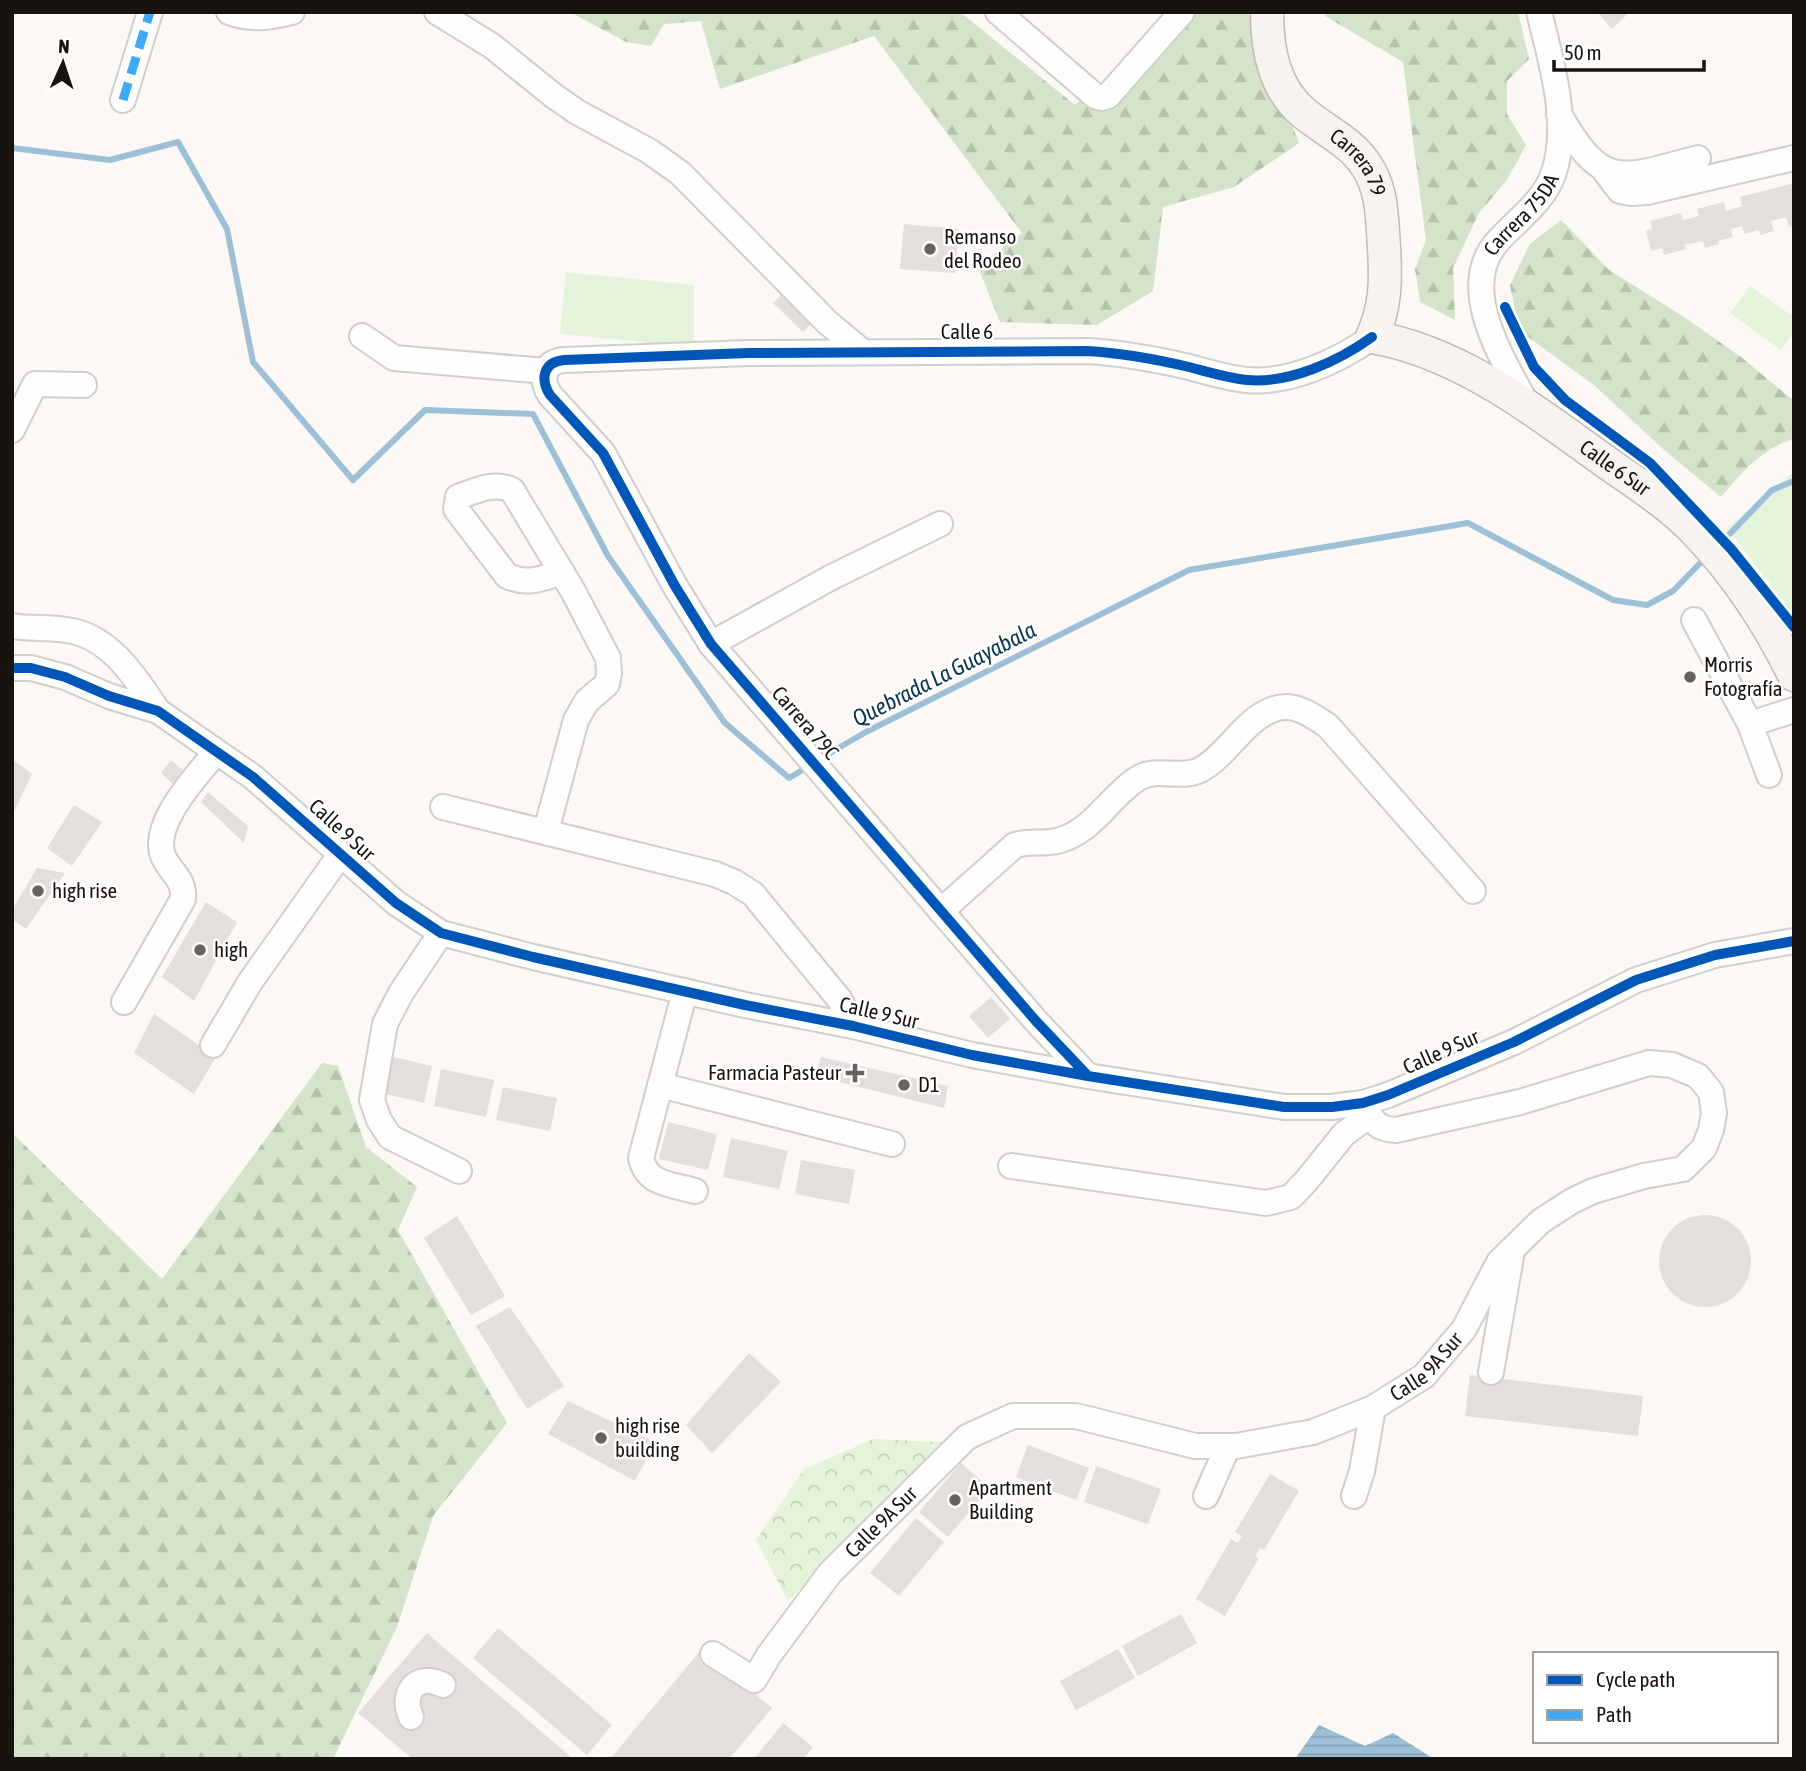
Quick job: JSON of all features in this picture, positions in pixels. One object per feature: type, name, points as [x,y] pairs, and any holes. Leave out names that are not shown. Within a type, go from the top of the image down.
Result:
[{"type":"main road","name":"Carrera 79","points":[[1267,12],[1269,46],[1280,85],[1304,114],[1355,150],[1376,183],[1382,205],[1386,283],[1384,303],[1373,337]]},
{"type":"main road","name":"Calle 6 Sur","points":[[1373,337],[1417,347],[1454,364],[1530,408],[1674,511],[1713,550],[1779,643],[1794,675]]},
{"type":"street","points":[[123,100],[150,12]]},
{"type":"street","points":[[229,12],[259,19],[292,12]]},
{"type":"street","points":[[437,12],[492,46],[578,113],[649,151],[680,173],[828,323],[863,352]]},
{"type":"street","points":[[998,12],[1095,96],[1102,99],[1108,96],[1182,12]]},
{"type":"street","name":"Carrera 75DA","points":[[1530,408],[1493,339],[1483,310],[1482,285],[1487,258],[1495,244],[1539,198],[1548,185],[1557,156],[1559,114],[1554,73],[1539,12]]},
{"type":"street","points":[[1559,114],[1581,149],[1604,170],[1619,191],[1647,192],[1794,159]]},
{"type":"street","points":[[1604,170],[1637,174],[1698,158]]},
{"type":"street","name":"Calle 6","points":[[362,336],[394,358],[548,368],[556,361],[564,360],[748,353],[1113,352],[1230,377],[1258,380],[1302,372],[1327,364],[1373,337]]},
{"type":"street","name":"Carrera 79C","points":[[548,368],[543,379],[544,385],[603,453],[675,586],[711,644],[1035,1020],[1088,1076]]},
{"type":"street","points":[[12,430],[35,384],[84,384]]},
{"type":"street","points":[[546,831],[576,720],[587,701],[607,684],[610,673],[608,658],[562,572],[512,489],[493,486],[458,497],[456,509],[507,576],[518,581],[531,582],[562,572]]},
{"type":"street","points":[[711,644],[830,578],[940,524]]},
{"type":"street","points":[[1694,620],[1750,724],[1769,775]]},
{"type":"street","points":[[12,626],[68,630],[86,635],[130,670],[158,711]]},
{"type":"street","name":"Calle 9 Sur","points":[[12,668],[31,668],[65,677],[109,696],[158,711],[253,777],[396,903],[441,933],[522,955],[1016,1064],[1284,1107],[1366,1109],[1636,980],[1715,955],[1794,941]]},
{"type":"street","points":[[941,911],[1015,845],[1058,841],[1079,831],[1098,817],[1137,779],[1148,774],[1187,774],[1200,770],[1273,709],[1289,707],[1309,712],[1328,726],[1473,891]]},
{"type":"street","points":[[1750,724],[1794,710]]},
{"type":"street","points":[[124,1002],[183,899],[184,889],[163,855],[161,834],[173,808],[216,752]]},
{"type":"street","points":[[443,807],[715,874],[734,882],[753,894],[840,1000],[853,1026]]},
{"type":"street","points":[[213,1045],[250,982],[340,855]]},
{"type":"street","points":[[441,933],[401,993],[385,1024],[372,1100],[379,1120],[390,1137],[458,1171]]},
{"type":"street","points":[[685,991],[640,1158],[643,1169],[650,1178],[695,1191]]},
{"type":"street","points":[[1016,1064],[1026,1057],[1030,1050],[1034,1040],[1035,1020]]},
{"type":"street","name":"Calle 9A Sur","points":[[713,1654],[754,1680],[769,1655],[830,1573],[967,1437],[1013,1416],[1076,1416],[1195,1446],[1228,1446],[1313,1432],[1373,1408],[1424,1376],[1464,1329],[1499,1262],[1541,1221],[1584,1195],[1623,1181],[1683,1169],[1704,1148],[1713,1119],[1711,1093],[1703,1080],[1689,1070],[1650,1063],[1520,1102],[1405,1129],[1383,1130],[1376,1126],[1366,1109]]},
{"type":"street","points":[[660,1085],[892,1144]]},
{"type":"street","points":[[1011,1166],[1266,1203],[1290,1197],[1307,1181],[1366,1109]]},
{"type":"street","points":[[1491,1372],[1513,1247]]},
{"type":"street","points":[[1354,1496],[1362,1471],[1373,1408]]},
{"type":"street","points":[[1206,1496],[1228,1446]]},
{"type":"street","points":[[411,1717],[406,1706],[409,1691],[421,1681],[428,1680],[443,1685]]},
{"type":"green space","points":[[570,12],[960,12],[1075,105],[1185,12],[1248,12],[1299,143],[1234,187],[1163,207],[1153,291],[1097,325],[1000,322],[978,267],[1022,233],[874,36],[720,89],[701,21],[664,24],[651,46],[626,42]]},
{"type":"green space","points":[[1325,12],[1518,12],[1529,59],[1507,81],[1507,114],[1526,145],[1507,180],[1479,213],[1453,268],[1455,320],[1420,302],[1415,269],[1426,240],[1403,62],[1325,16]]},
{"type":"green space","points":[[1561,220],[1609,270],[1741,357],[1794,401],[1794,439],[1762,455],[1721,497],[1662,448],[1595,386],[1519,330],[1510,285],[1530,244]]},
{"type":"green space","points":[[566,272],[694,285],[694,347],[560,334]]},
{"type":"green space","points":[[1750,286],[1794,317],[1794,332],[1781,350],[1730,313]]},
{"type":"green space","points":[[1794,472],[1794,615],[1727,528]]},
{"type":"green space","points":[[322,1063],[338,1066],[366,1147],[417,1187],[398,1230],[507,1423],[433,1516],[397,1627],[333,1759],[12,1759],[12,1133],[162,1279]]},
{"type":"green space","points":[[873,1439],[942,1442],[788,1601],[756,1540],[804,1469]]},
{"type":"water","points":[[1319,1725],[1365,1746],[1393,1733],[1434,1759],[1295,1759]]},
{"type":"building","points":[[1597,12],[1630,12],[1612,29]]},
{"type":"building","points":[[1794,183],[1794,226],[1789,227],[1786,217],[1771,221],[1774,231],[1760,235],[1759,230],[1744,234],[1742,226],[1731,229],[1733,237],[1705,248],[1703,241],[1685,245],[1686,249],[1664,255],[1662,248],[1651,251],[1646,231],[1652,229],[1650,221],[1681,213],[1683,220],[1699,216],[1697,209],[1724,202],[1726,211],[1742,206],[1740,197]]},
{"type":"building","name":"Remanso del Rodeo","points":[[904,224],[959,229],[955,273],[900,269]]},
{"type":"building","points":[[785,291],[815,320],[803,332],[773,303]]},
{"type":"building","points":[[12,759],[32,774],[12,816]]},
{"type":"building","points":[[171,760],[189,775],[180,791],[161,773]]},
{"type":"building","points":[[208,792],[248,826],[244,843],[201,802]]},
{"type":"building","points":[[74,805],[102,822],[72,866],[47,848]]},
{"type":"building","name":"high rise","points":[[37,868],[65,873],[26,929],[12,919],[12,910]]},
{"type":"building","name":"high","points":[[206,902],[237,922],[194,1001],[162,977]]},
{"type":"building","points":[[991,997],[1010,1019],[988,1038],[969,1016]]},
{"type":"building","points":[[154,1014],[216,1057],[194,1094],[134,1053]]},
{"type":"building","points":[[385,1055],[432,1066],[424,1103],[377,1092]]},
{"type":"building","points":[[821,1057],[948,1086],[944,1108],[815,1076]]},
{"type":"building","points":[[441,1069],[494,1080],[486,1117],[434,1106]]},
{"type":"building","points":[[503,1087],[557,1098],[550,1131],[496,1120]]},
{"type":"building","points":[[668,1122],[717,1134],[708,1170],[659,1159]]},
{"type":"building","points":[[731,1138],[788,1151],[779,1189],[723,1177]]},
{"type":"building","points":[[801,1160],[855,1170],[849,1204],[795,1194]]},
{"type":"building","points":[[1705,1215],[1723,1219],[1737,1229],[1747,1243],[1751,1261],[1747,1279],[1737,1293],[1723,1303],[1705,1307],[1687,1303],[1673,1293],[1663,1279],[1659,1261],[1663,1243],[1673,1229],[1687,1219]]},
{"type":"building","points":[[457,1216],[505,1296],[471,1315],[424,1238]]},
{"type":"building","name":"high rise building","points":[[510,1307],[564,1386],[527,1409],[476,1326]]},
{"type":"building","name":"high rise building","points":[[749,1353],[781,1382],[712,1453],[686,1425]]},
{"type":"building","points":[[1470,1375],[1643,1396],[1638,1436],[1465,1416]]},
{"type":"building","name":"high rise building","points":[[568,1401],[655,1442],[635,1481],[548,1434]]},
{"type":"building","points":[[1028,1445],[1089,1468],[1076,1500],[1016,1477]]},
{"type":"building","name":"Apartment Building","points":[[961,1463],[990,1488],[948,1537],[919,1512]]},
{"type":"building","points":[[1096,1466],[1161,1489],[1148,1524],[1084,1502]]},
{"type":"building","points":[[1270,1474],[1299,1491],[1264,1550],[1260,1548],[1255,1556],[1259,1558],[1225,1616],[1196,1599],[1231,1539],[1238,1543],[1242,1536],[1235,1532]]},
{"type":"building","points":[[916,1518],[944,1542],[899,1596],[870,1573]]},
{"type":"building","points":[[1181,1614],[1197,1643],[1138,1676],[1122,1646]]},
{"type":"building","points":[[498,1628],[612,1725],[587,1755],[473,1658]]},
{"type":"building","points":[[427,1633],[573,1759],[413,1759],[358,1713]]},
{"type":"building","points":[[1118,1649],[1135,1678],[1076,1710],[1060,1681]]},
{"type":"building","points":[[701,1650],[772,1708],[729,1759],[610,1759]]},
{"type":"building","points":[[783,1723],[813,1747],[803,1759],[754,1759]]},
{"type":"waterway","name":"Quebrada La Guayabala","points":[[12,148],[110,160],[178,142],[227,229],[253,362],[353,480],[425,410],[533,414],[608,556],[725,723],[789,778],[809,766]]},
{"type":"waterway","name":"Quebrada La Guayabala","points":[[1720,544],[1772,490],[1794,481]]},
{"type":"waterway","name":"Quebrada La Guayabala","points":[[818,760],[866,732],[1189,570],[1468,523],[1613,600],[1647,605],[1673,591],[1707,556]]},
{"type":"marked path","points":[[123,100],[150,12]]},
{"type":"cycle path","points":[[1505,307],[1534,367],[1565,400],[1650,463],[1732,550],[1794,627]]},
{"type":"cycle path","points":[[1088,1076],[1035,1020],[711,644],[675,586],[603,453],[550,395],[545,383],[545,372],[552,364],[564,360],[748,353],[1087,351],[1176,364],[1232,378],[1263,380],[1313,369],[1372,337]]},
{"type":"cycle path","points":[[12,668],[31,668],[65,677],[109,696],[158,711],[253,777],[396,903],[441,933],[533,957],[745,1005],[853,1026],[972,1055],[1284,1107],[1332,1107],[1363,1103],[1388,1095],[1514,1042],[1636,980],[1715,955],[1794,941]]},
{"type":"place","name":"Remanso del Rodeo","points":[[930,249]]},
{"type":"place","name":"Morris Fotografía","points":[[1690,677]]},
{"type":"place","name":"high rise","points":[[38,891]]},
{"type":"place","name":"high","points":[[200,950]]},
{"type":"place","name":"Farmacia Pasteur","points":[[855,1073]]},
{"type":"place","name":"D1","points":[[904,1085]]},
{"type":"place","name":"high rise building","points":[[601,1438]]},
{"type":"place","name":"Apartment Building","points":[[955,1500]]}]
